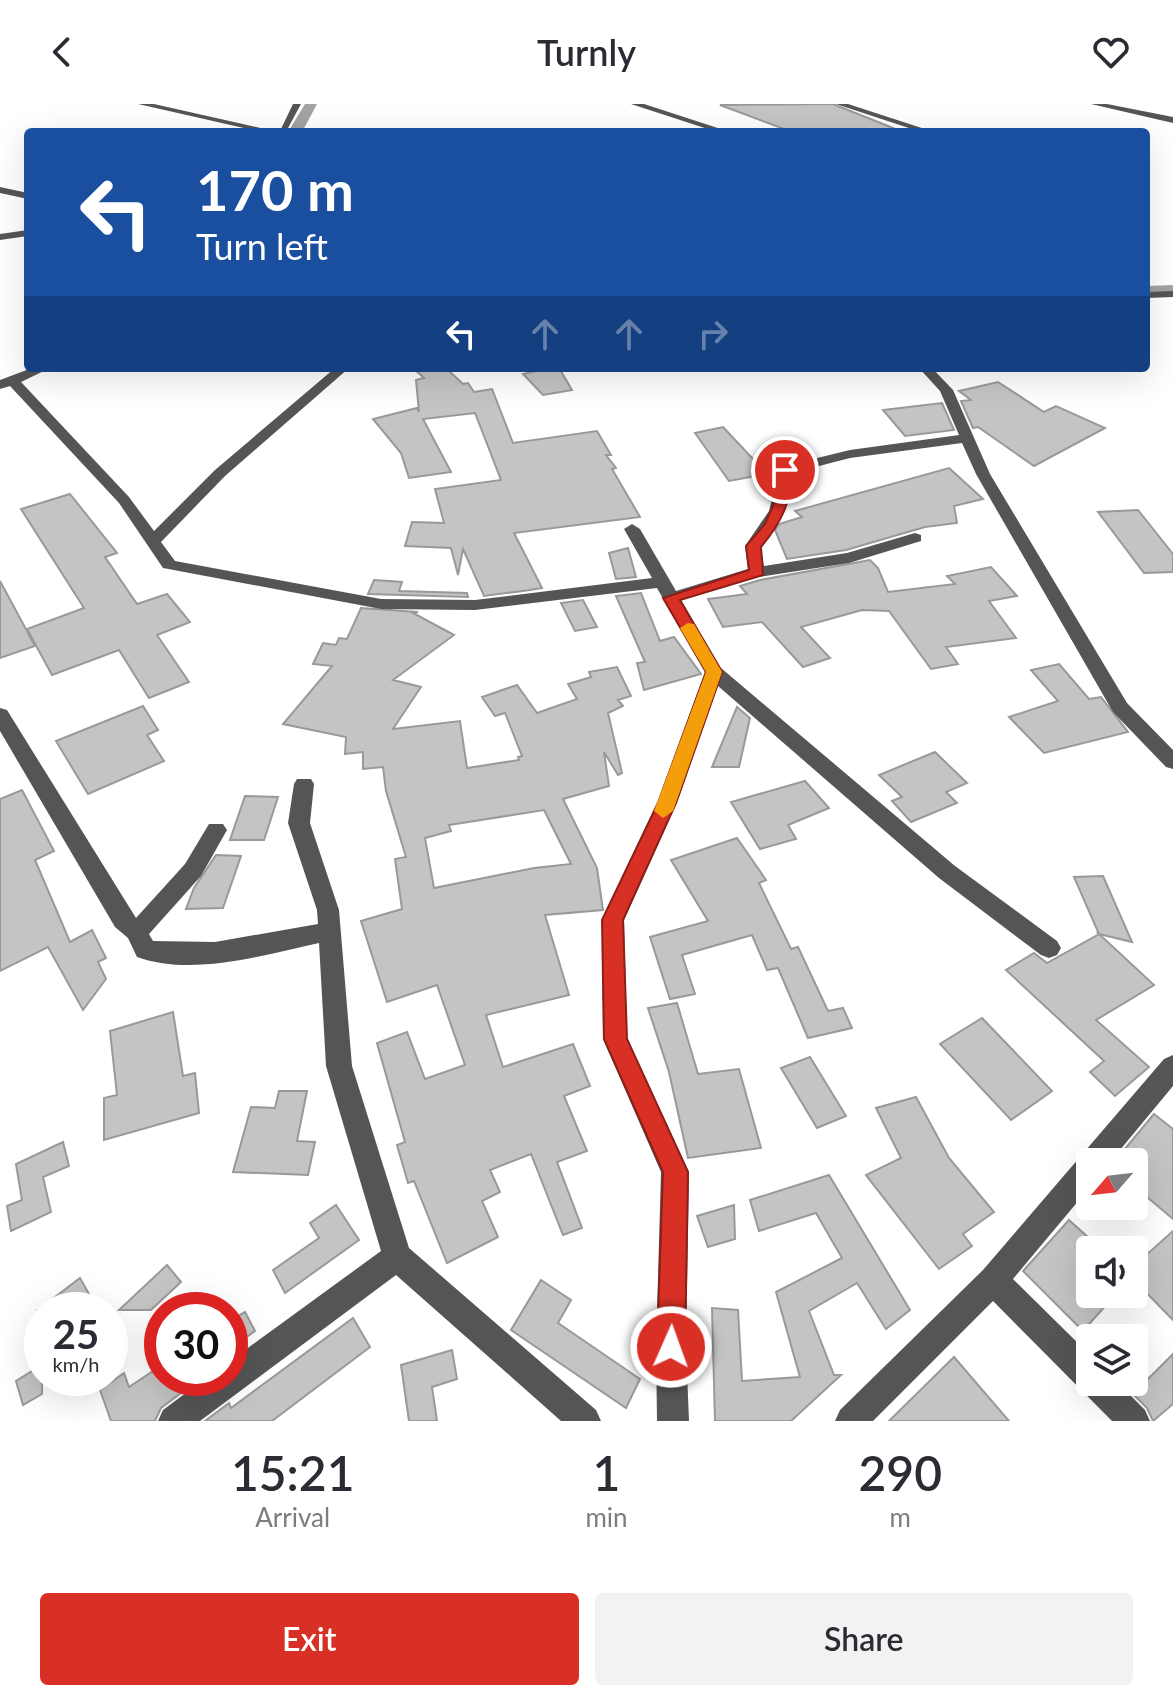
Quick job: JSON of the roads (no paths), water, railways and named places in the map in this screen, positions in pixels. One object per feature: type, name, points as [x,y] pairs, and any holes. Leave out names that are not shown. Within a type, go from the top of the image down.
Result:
[{"type":"street","points":[[142,104],[255,128]]},
{"type":"street","points":[[284,128],[297,104]]},
{"type":"street","points":[[635,104],[713,128]]},
{"type":"street","points":[[840,104],[917,128]]},
{"type":"street","points":[[1095,104],[1173,120]]},
{"type":"street","points":[[1150,105],[1173,109]]},
{"type":"street","points":[[0,190],[24,195]]},
{"type":"street","points":[[0,237],[24,234]]},
{"type":"street","points":[[1150,295],[1173,294]]},
{"type":"street","points":[[33,372],[6,382],[124,500],[169,565],[381,604],[475,605],[666,590],[849,558],[915,538]]},
{"type":"street","points":[[152,542],[220,473],[338,372]]},
{"type":"street","points":[[929,372],[946,390],[983,474],[1112,694],[1173,762]]},
{"type":"street","points":[[757,572],[753,546],[771,525],[785,492],[785,470],[850,454],[968,438]]},
{"type":"street","points":[[632,529],[714,672],[947,872],[1049,948]]},
{"type":"street","points":[[673,1421],[671,1347],[675,1172],[615,1039],[613,920],[667,803],[714,672]]},
{"type":"street","points":[[0,715],[123,920],[137,932],[145,950],[174,955],[225,951],[330,931]]},
{"type":"street","points":[[304,784],[299,823],[328,910],[339,1066],[397,1257],[585,1421]]},
{"type":"street","points":[[137,932],[193,870],[216,830]]},
{"type":"street","points":[[1105,1148],[1173,1067]]},
{"type":"street","points":[[851,1421],[993,1280],[1076,1183]]},
{"type":"street","points":[[174,1421],[397,1257]]},
{"type":"street","points":[[993,1280],[1076,1363]]},
{"type":"street","points":[[1109,1396],[1134,1421]]},
{"type":"waterway","points":[[297,128],[311,104]]},
{"type":"waterway","points":[[1150,291],[1173,290]]}]
